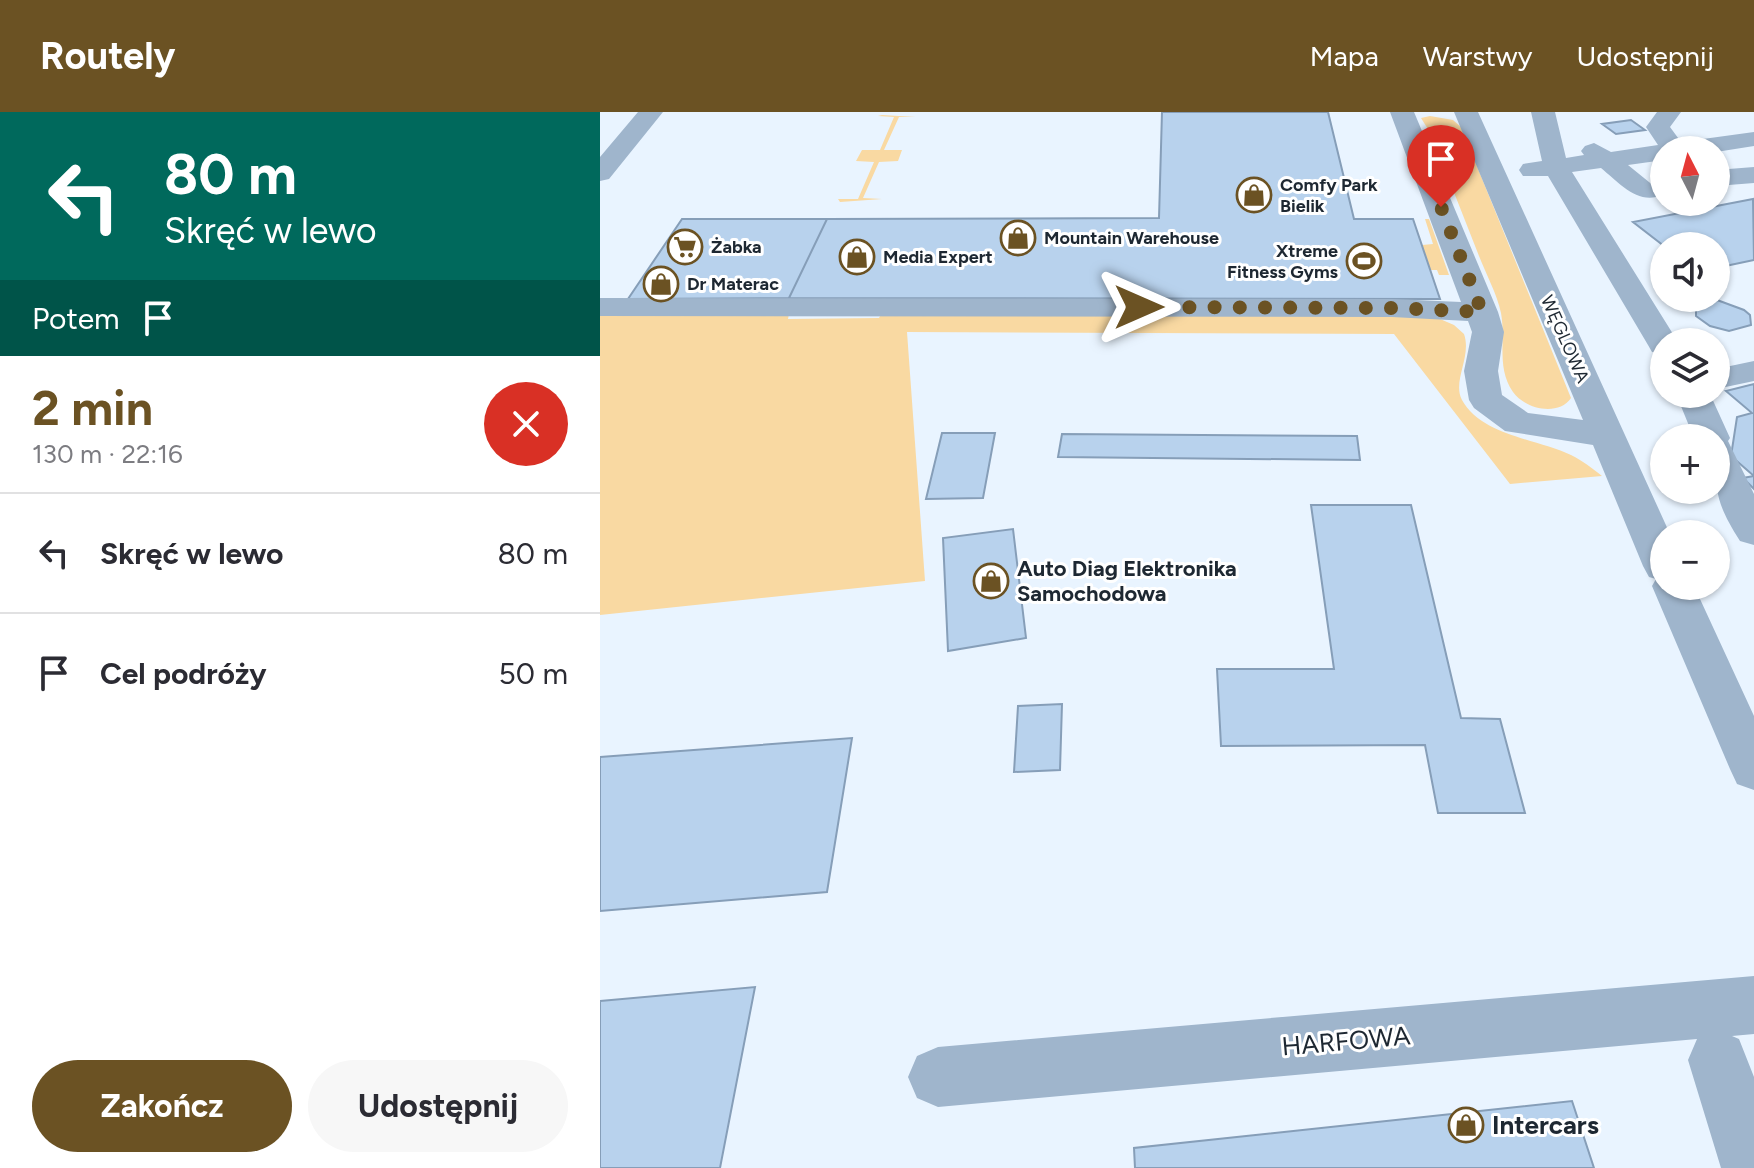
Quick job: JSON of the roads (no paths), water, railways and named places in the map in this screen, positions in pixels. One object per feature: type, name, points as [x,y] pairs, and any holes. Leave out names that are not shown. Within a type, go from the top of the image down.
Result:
[{"type":"street","points":[[600,173],[651,112]]},
{"type":"street","points":[[1402,112],[1488,332],[1481,371],[1486,400],[1518,423],[1607,435]]},
{"type":"street","name":"WĘGLOWA","points":[[1466,112],[1650,534]]},
{"type":"street","points":[[1543,112],[1556,168],[1654,328]]},
{"type":"street","points":[[1566,112],[1572,134],[1650,186]]},
{"type":"street","points":[[1665,136],[1658,127],[1669,112]]},
{"type":"street","points":[[1730,142],[1754,139]]},
{"type":"street","points":[[1493,173],[1556,168],[1650,154]]},
{"type":"street","points":[[1730,177],[1754,175]]},
{"type":"street","points":[[1578,204],[1650,190]]},
{"type":"street","points":[[600,307],[1392,308],[1482,312]]},
{"type":"street","points":[[1730,376],[1754,371]]},
{"type":"street","points":[[1730,483],[1754,531]]},
{"type":"street","points":[[1679,600],[1754,769]]},
{"type":"street","name":"HARFOWA","points":[[938,1077],[1754,1005]]},
{"type":"street","points":[[1718,1060],[1753,1168]]},
{"type":"place","name":"Comfy Park Bielik","points":[[1254,195]]},
{"type":"place","name":"Mountain Warehouse","points":[[1018,238]]},
{"type":"place","name":"Żabka","points":[[685,247]]},
{"type":"place","name":"Media Expert","points":[[857,257]]},
{"type":"place","name":"Xtreme Fitness Gyms","points":[[1364,261]]},
{"type":"place","name":"Dr Materac","points":[[661,284]]},
{"type":"place","name":"Auto Diag Elektronika Samochodowa","points":[[991,581]]},
{"type":"place","name":"Intercars","points":[[1466,1125]]}]
